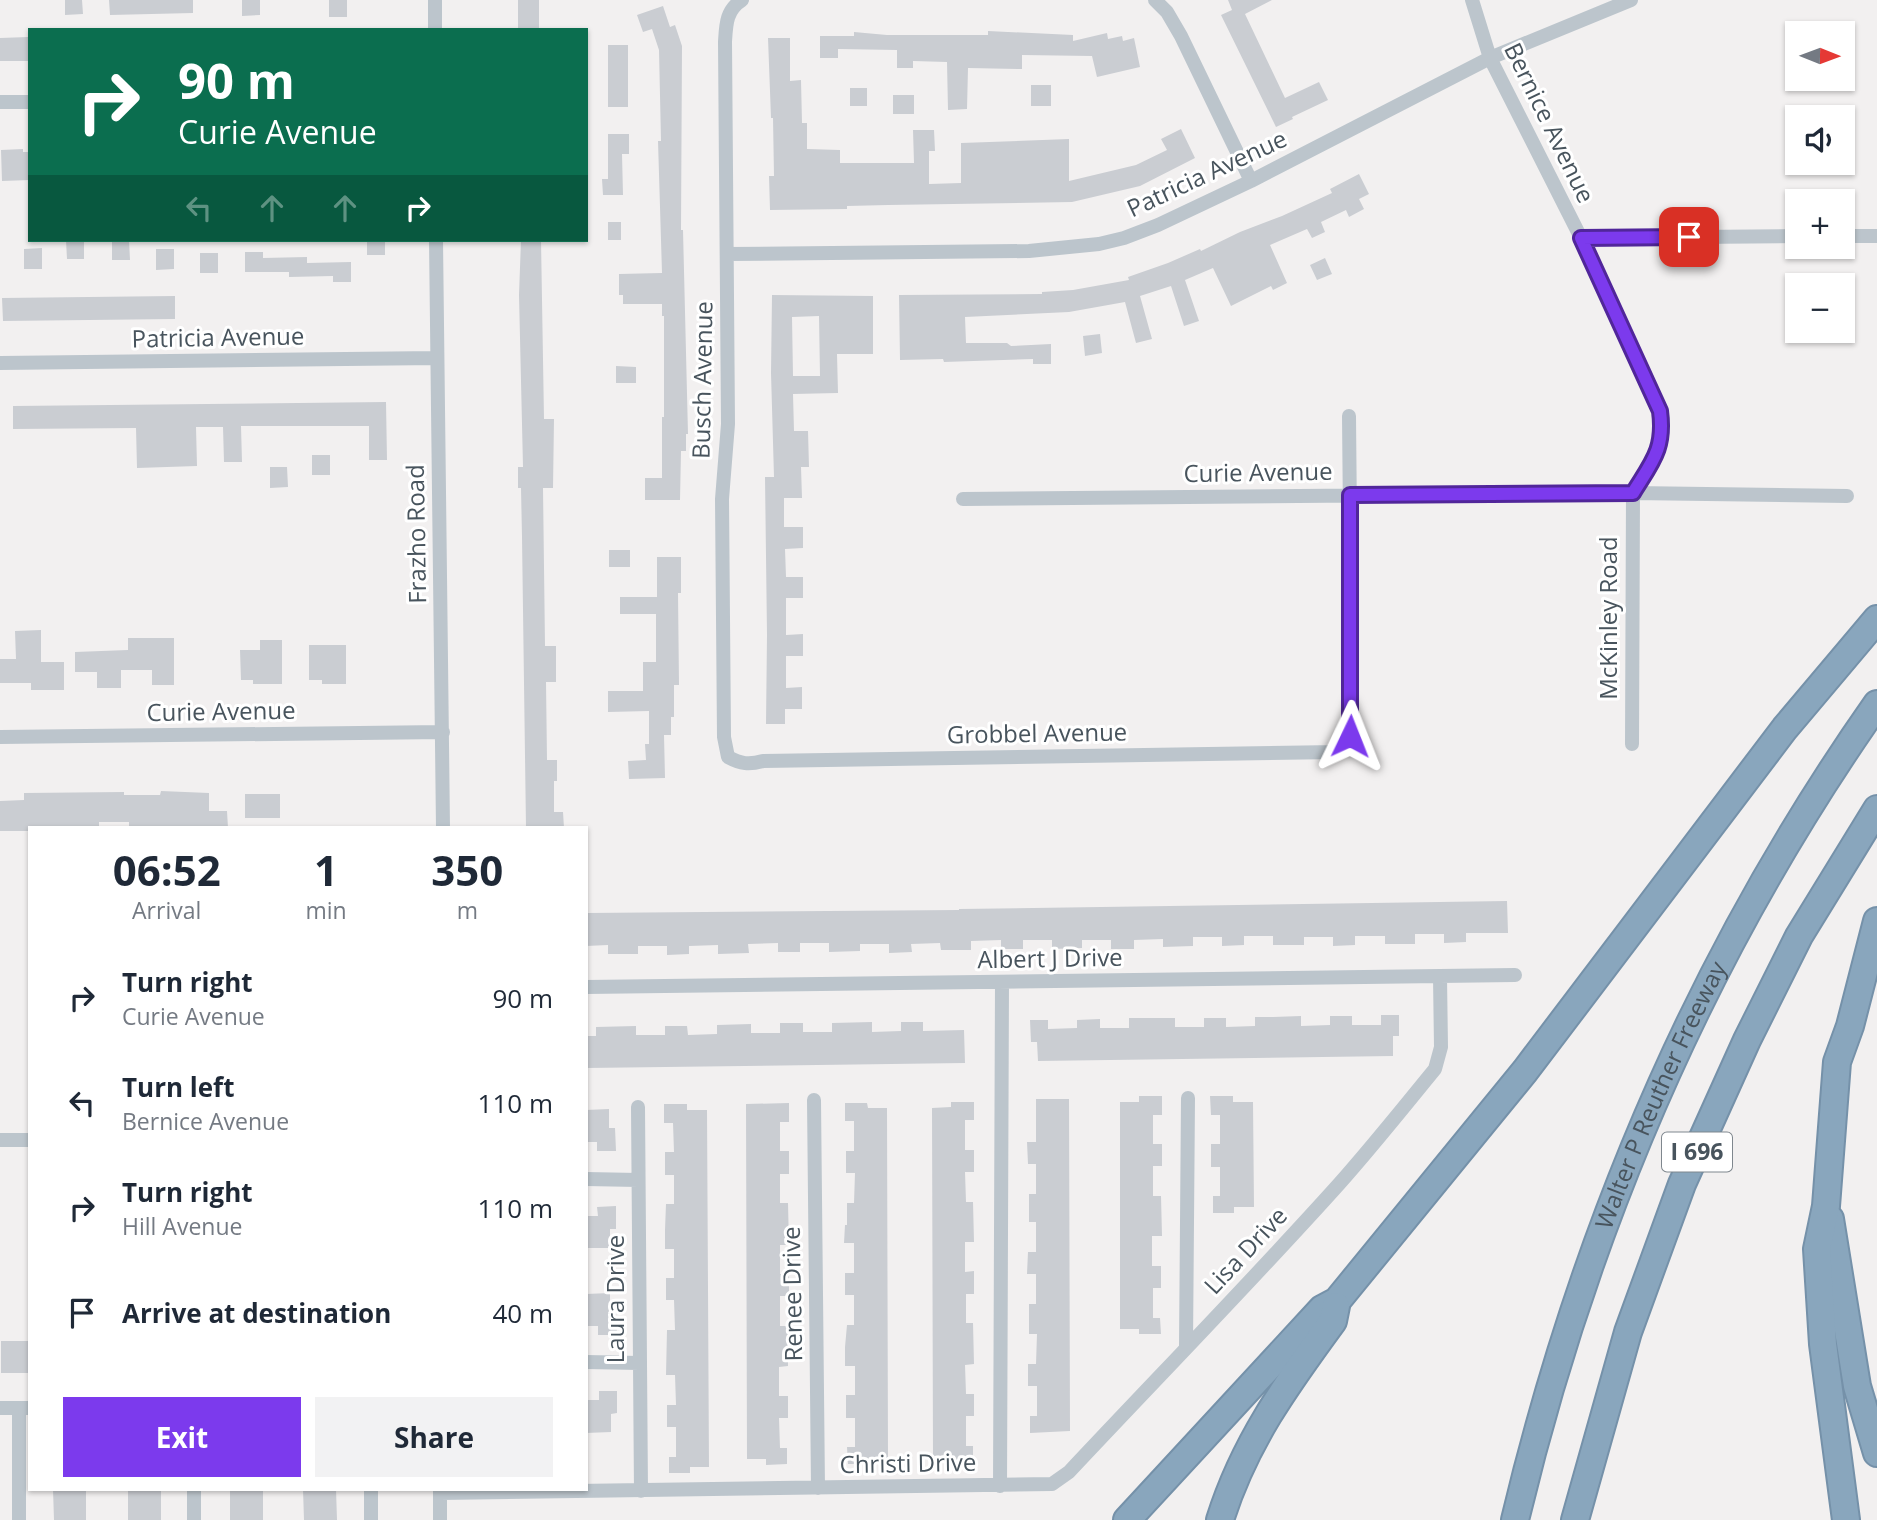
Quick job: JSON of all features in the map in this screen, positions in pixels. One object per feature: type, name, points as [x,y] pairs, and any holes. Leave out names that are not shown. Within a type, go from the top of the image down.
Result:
[{"type":"highway","points":[[1127,1520],[1322,1310],[1337,1301],[1525,1071],[1785,728],[1877,619]]},
{"type":"highway","name":"Walter P Reuther Freeway","points":[[1515,1520],[1565,1335],[1608,1212],[1662,1080],[1720,961],[1763,882],[1800,820],[1877,704]]},
{"type":"highway","name":"I 696","points":[[1575,1520],[1628,1332],[1682,1184],[1747,1040],[1800,936],[1877,809]]},
{"type":"highway","points":[[1846,1520],[1823,1344],[1817,1249],[1826,1206],[1838,1062],[1877,921]]},
{"type":"highway","points":[[1826,1206],[1833,1231],[1843,1311],[1857,1385],[1877,1453]]},
{"type":"highway","points":[[1220,1520],[1237,1473],[1255,1435],[1279,1395],[1333,1321],[1337,1301]]},
{"type":"street","points":[[435,0],[435,28]]},
{"type":"street","points":[[1155,0],[1167,12],[1181,36],[1251,181]]},
{"type":"street","name":"Bernice Avenue","points":[[1472,0],[1490,58],[1581,238],[1660,411],[1660,445],[1633,493]]},
{"type":"street","name":"Patricia Avenue","points":[[727,254],[1029,251],[1099,244],[1140,232],[1251,181],[1490,58],[1631,0]]},
{"type":"street","name":"Busch Avenue","points":[[728,758],[724,737],[722,499],[728,424],[725,42],[727,18],[739,2]]},
{"type":"street","points":[[0,102],[28,102]]},
{"type":"street","points":[[1581,238],[1785,236]]},
{"type":"street","points":[[1855,236],[1877,236]]},
{"type":"street","name":"Frazho Road","points":[[436,242],[443,826]]},
{"type":"street","name":"Patricia Avenue","points":[[0,363],[437,358]]},
{"type":"street","points":[[1349,416],[1350,495]]},
{"type":"street","name":"Curie Avenue","points":[[963,499],[1633,493],[1847,496]]},
{"type":"street","name":"McKinley Road","points":[[1632,744],[1633,493]]},
{"type":"street","name":"Grobbel Avenue","points":[[728,758],[739,763],[752,764],[763,761],[1336,752],[1346,746],[1352,726],[1350,495]]},
{"type":"street","name":"Curie Avenue","points":[[0,737],[443,732]]},
{"type":"street","name":"Albert J Drive","points":[[588,987],[1515,975]]},
{"type":"street","name":"Lisa Drive","points":[[1000,1486],[1052,1485],[1069,1472],[1340,1183],[1435,1069],[1441,1047],[1440,976]]},
{"type":"street","name":"Christi Drive","points":[[440,1491],[1000,1486],[1002,983]]},
{"type":"street","points":[[1186,1346],[1188,1098]]},
{"type":"street","name":"Renee Drive","points":[[814,1100],[818,1488]]},
{"type":"street","name":"Laura Drive","points":[[638,1107],[641,1491]]},
{"type":"street","points":[[0,1140],[28,1140]]},
{"type":"street","points":[[588,1180],[638,1180]]},
{"type":"street","points":[[588,1362],[639,1363]]},
{"type":"street","points":[[0,1408],[24,1408],[19,1520]]},
{"type":"street","points":[[194,1491],[194,1520]]},
{"type":"street","points":[[371,1520],[372,1491]]},
{"type":"street","points":[[440,1491],[440,1520]]},
{"type":"building","points":[[65,0],[82,0],[83,14],[65,15]]},
{"type":"building","points":[[109,0],[193,0],[193,13],[110,15]]},
{"type":"building","points":[[242,0],[260,0],[260,15],[242,16]]},
{"type":"building","points":[[329,0],[347,0],[347,17],[329,17]]},
{"type":"building","points":[[518,0],[539,0],[539,28],[518,28]]},
{"type":"building","points":[[1228,0],[1272,0],[1245,14],[1285,98],[1319,82],[1328,100],[1276,127],[1221,15],[1232,10]]},
{"type":"building","points":[[663,6],[670,27],[675,25],[682,46],[681,230],[688,434],[686,451],[681,451],[680,500],[645,500],[645,478],[662,478],[664,316],[662,304],[623,304],[623,295],[619,295],[619,274],[662,273],[658,141],[661,141],[659,50],[652,29],[643,32],[637,15]]},
{"type":"building","points":[[988,31],[1073,35],[1073,41],[1107,33],[1108,39],[1122,36],[1123,41],[1134,38],[1140,67],[1097,77],[1092,56],[1022,55],[1022,69],[968,68],[967,109],[948,110],[947,62],[913,61],[913,68],[897,68],[897,50],[838,49],[838,58],[820,58],[820,36],[854,36],[854,32],[887,35],[988,35]]},
{"type":"building","points":[[28,37],[28,61],[0,61],[0,38]]},
{"type":"building","points":[[768,38],[790,38],[790,81],[801,80],[802,123],[807,123],[807,149],[840,150],[840,163],[914,163],[913,130],[934,130],[935,151],[929,151],[929,184],[961,183],[961,143],[1069,139],[1069,181],[1136,165],[1167,150],[1161,139],[1181,129],[1195,158],[1140,186],[1072,202],[770,210],[769,176],[774,176]]},
{"type":"building","points":[[608,45],[628,45],[628,107],[608,107]]},
{"type":"building","points":[[1031,85],[1051,85],[1051,106],[1031,106]]},
{"type":"building","points":[[850,88],[867,88],[867,106],[850,106]]},
{"type":"building","points":[[893,95],[914,95],[914,114],[893,114]]},
{"type":"building","points":[[608,134],[629,134],[629,154],[622,154],[623,195],[603,195],[602,179],[608,179]]},
{"type":"building","points":[[23,149],[23,152],[28,152],[28,180],[2,181],[1,150]]},
{"type":"building","points":[[1359,174],[1369,194],[1359,199],[1364,209],[1349,217],[1346,210],[1321,222],[1325,232],[1312,238],[1307,229],[1270,245],[1287,283],[1273,290],[1271,286],[1231,306],[1213,268],[1185,280],[1199,321],[1184,326],[1171,286],[1140,296],[1152,339],[1136,343],[1125,302],[1069,312],[965,317],[966,343],[1007,343],[1011,346],[1051,344],[1051,364],[1033,364],[1033,359],[944,362],[943,359],[900,360],[899,295],[1042,294],[1129,280],[1128,277],[1200,249],[1201,251],[1332,193],[1330,189]]},
{"type":"building","points":[[608,222],[621,222],[621,240],[608,240]]},
{"type":"building","points":[[66,242],[84,242],[84,259],[67,259]]},
{"type":"building","points":[[112,242],[129,242],[130,260],[112,260]]},
{"type":"building","points":[[367,242],[385,242],[385,255],[367,255]]},
{"type":"building","points":[[521,242],[541,242],[544,419],[554,419],[553,488],[543,488],[545,646],[556,646],[556,682],[546,682],[547,760],[557,760],[554,812],[563,812],[564,826],[526,826],[521,488],[518,488],[518,467],[523,467],[519,295]]},
{"type":"building","points":[[42,248],[42,269],[24,269],[24,249]]},
{"type":"building","points":[[156,249],[174,249],[174,269],[156,270]]},
{"type":"building","points":[[245,252],[263,252],[263,258],[307,257],[307,263],[351,262],[351,282],[333,282],[333,276],[289,277],[289,272],[245,272]]},
{"type":"building","points":[[200,253],[218,253],[218,273],[200,273]]},
{"type":"building","points":[[1325,258],[1332,274],[1317,280],[1310,265]]},
{"type":"building","points":[[772,295],[873,296],[873,354],[837,354],[838,393],[793,394],[794,431],[808,431],[809,467],[801,467],[802,498],[784,498],[784,527],[803,527],[803,548],[785,549],[786,577],[803,577],[803,598],[786,598],[786,635],[803,634],[803,656],[786,656],[786,688],[802,687],[802,709],[785,709],[785,724],[766,724],[765,477],[774,477]],"holes":[[[819,316],[820,376],[793,376],[792,317]]]},
{"type":"building","points":[[175,296],[175,319],[3,321],[2,298]]},
{"type":"building","points":[[1100,334],[1102,353],[1085,356],[1083,336]]},
{"type":"building","points":[[616,366],[636,367],[636,383],[616,383]]},
{"type":"building","points":[[386,402],[387,460],[369,460],[369,426],[241,426],[242,462],[224,462],[223,427],[196,427],[197,466],[137,468],[136,428],[13,429],[13,406]]},
{"type":"building","points":[[312,455],[330,455],[330,475],[312,475]]},
{"type":"building","points":[[270,467],[287,467],[288,487],[270,488]]},
{"type":"building","points":[[609,550],[630,550],[630,567],[609,567]]},
{"type":"building","points":[[657,557],[681,557],[681,593],[678,593],[679,685],[674,685],[671,735],[664,735],[665,778],[629,779],[628,761],[646,760],[649,711],[608,712],[608,691],[643,691],[643,662],[656,662],[656,614],[620,614],[620,597],[657,597]]},
{"type":"building","points":[[41,630],[41,662],[64,662],[64,690],[31,690],[31,683],[0,683],[0,659],[16,659],[15,631]]},
{"type":"building","points":[[128,638],[174,638],[174,685],[152,685],[152,670],[121,670],[121,688],[97,688],[97,672],[75,672],[75,652],[128,650]]},
{"type":"building","points":[[260,640],[282,640],[282,684],[253,684],[253,680],[241,680],[240,650],[260,650]]},
{"type":"building","points":[[309,645],[346,645],[346,684],[322,684],[322,680],[309,680]]},
{"type":"building","points":[[161,791],[209,793],[209,811],[227,811],[228,826],[129,826],[129,822],[99,822],[99,826],[28,826],[28,831],[0,831],[0,801],[24,800],[24,793],[124,792],[124,795],[160,795]]},
{"type":"building","points":[[245,794],[280,794],[280,818],[245,818]]},
{"type":"building","points":[[1507,901],[1508,933],[1466,933],[1466,942],[1444,943],[1444,934],[1415,934],[1415,944],[1385,944],[1385,936],[1355,936],[1355,945],[1333,946],[1333,937],[1304,937],[1304,945],[1273,945],[1273,936],[1244,936],[1244,945],[1222,946],[1222,937],[1193,937],[1193,946],[1163,947],[1163,939],[1134,940],[1134,949],[1111,949],[1111,940],[1082,940],[1082,948],[1052,949],[1052,940],[1023,940],[1023,949],[1001,949],[1001,940],[971,941],[971,950],[941,950],[940,943],[911,944],[912,952],[889,953],[889,944],[860,944],[860,951],[829,952],[829,943],[800,943],[800,952],[778,952],[778,943],[748,944],[749,953],[718,954],[718,945],[689,946],[689,954],[667,955],[667,946],[638,946],[638,954],[608,954],[608,945],[588,946],[588,913]]},
{"type":"building","points":[[1381,1015],[1399,1015],[1399,1036],[1393,1036],[1393,1056],[1038,1061],[1037,1042],[1031,1042],[1030,1020],[1048,1020],[1048,1029],[1077,1028],[1077,1020],[1100,1019],[1100,1028],[1129,1028],[1129,1018],[1175,1018],[1175,1027],[1204,1027],[1204,1018],[1226,1018],[1226,1027],[1255,1026],[1255,1017],[1301,1016],[1301,1026],[1330,1025],[1330,1016],[1352,1016],[1352,1025],[1381,1025]]},
{"type":"building","points":[[872,1022],[872,1032],[901,1031],[901,1022],[923,1022],[923,1031],[964,1030],[965,1063],[588,1068],[588,1036],[596,1036],[596,1027],[636,1026],[636,1035],[665,1035],[665,1026],[687,1026],[688,1035],[717,1034],[717,1025],[751,1024],[751,1033],[780,1033],[780,1023],[803,1023],[803,1032],[832,1032],[832,1023]]},
{"type":"building","points":[[1139,1096],[1162,1096],[1162,1115],[1153,1115],[1153,1144],[1162,1144],[1162,1166],[1153,1166],[1153,1196],[1161,1196],[1162,1236],[1152,1236],[1152,1266],[1161,1266],[1161,1288],[1153,1288],[1153,1318],[1160,1318],[1161,1334],[1139,1334],[1139,1329],[1120,1329],[1120,1102],[1139,1102]]},
{"type":"building","points":[[1210,1096],[1233,1096],[1233,1102],[1253,1102],[1254,1207],[1234,1207],[1234,1213],[1213,1213],[1213,1196],[1220,1196],[1220,1167],[1211,1167],[1211,1144],[1220,1144],[1220,1115],[1211,1115]]},
{"type":"building","points":[[1036,1099],[1069,1099],[1070,1431],[1030,1433],[1030,1416],[1037,1416],[1037,1386],[1028,1386],[1028,1364],[1036,1364],[1037,1334],[1029,1334],[1029,1304],[1036,1304],[1036,1274],[1027,1274],[1028,1252],[1036,1252],[1036,1222],[1029,1222],[1029,1194],[1036,1194],[1036,1164],[1028,1164],[1027,1142],[1036,1142]]},
{"type":"building","points":[[951,1102],[974,1102],[974,1120],[965,1120],[965,1150],[974,1150],[974,1172],[965,1172],[966,1202],[973,1202],[974,1242],[965,1242],[965,1272],[974,1271],[974,1294],[966,1294],[966,1323],[973,1323],[974,1364],[965,1365],[966,1394],[974,1394],[974,1416],[966,1416],[966,1446],[973,1446],[973,1462],[952,1463],[952,1457],[933,1457],[932,1108],[951,1107]]},
{"type":"building","points":[[789,1103],[789,1122],[780,1122],[780,1151],[789,1151],[789,1174],[780,1174],[780,1203],[788,1203],[789,1245],[780,1245],[780,1274],[789,1274],[789,1296],[780,1296],[780,1326],[788,1326],[788,1366],[779,1367],[779,1396],[788,1396],[788,1418],[779,1418],[780,1448],[787,1448],[787,1464],[766,1465],[766,1459],[747,1459],[746,1104]]},
{"type":"building","points":[[845,1103],[867,1103],[868,1108],[887,1108],[888,1458],[869,1458],[869,1464],[848,1464],[847,1447],[855,1447],[855,1418],[846,1418],[846,1395],[855,1395],[855,1366],[845,1366],[845,1347],[847,1325],[854,1325],[854,1295],[845,1295],[845,1273],[854,1273],[854,1243],[844,1243],[847,1203],[854,1203],[855,1173],[846,1173],[846,1151],[854,1151],[854,1121],[845,1121]]},
{"type":"building","points":[[664,1104],[687,1104],[687,1110],[707,1110],[709,1467],[690,1467],[690,1473],[669,1473],[669,1457],[676,1457],[676,1427],[667,1427],[667,1405],[676,1405],[675,1375],[666,1375],[667,1330],[675,1330],[674,1300],[666,1300],[666,1278],[674,1278],[674,1249],[665,1249],[665,1230],[666,1204],[674,1204],[674,1175],[665,1175],[665,1152],[674,1152],[673,1123],[664,1123]]},
{"type":"building","points":[[609,1109],[609,1128],[615,1128],[616,1151],[597,1151],[597,1142],[588,1142],[588,1110]]},
{"type":"building","points":[[616,1206],[616,1229],[610,1229],[610,1248],[588,1248],[588,1216],[598,1216],[597,1207]]},
{"type":"building","points":[[610,1293],[610,1312],[616,1312],[617,1335],[598,1335],[598,1326],[588,1326],[588,1294]]},
{"type":"building","points":[[1,1341],[28,1341],[28,1373],[1,1373]]},
{"type":"building","points":[[599,1391],[617,1391],[617,1413],[611,1414],[611,1432],[588,1433],[588,1400],[599,1400]]},
{"type":"building","points":[[53,1491],[86,1491],[86,1520],[54,1520]]},
{"type":"building","points":[[128,1491],[161,1491],[161,1520],[128,1520]]},
{"type":"building","points":[[230,1491],[263,1491],[263,1520],[230,1520]]},
{"type":"building","points":[[303,1491],[336,1491],[337,1520],[304,1520]]},
{"type":"route","points":[[1350,736],[1350,495],[1633,493],[1660,445],[1660,411],[1581,238],[1689,237]]}]
